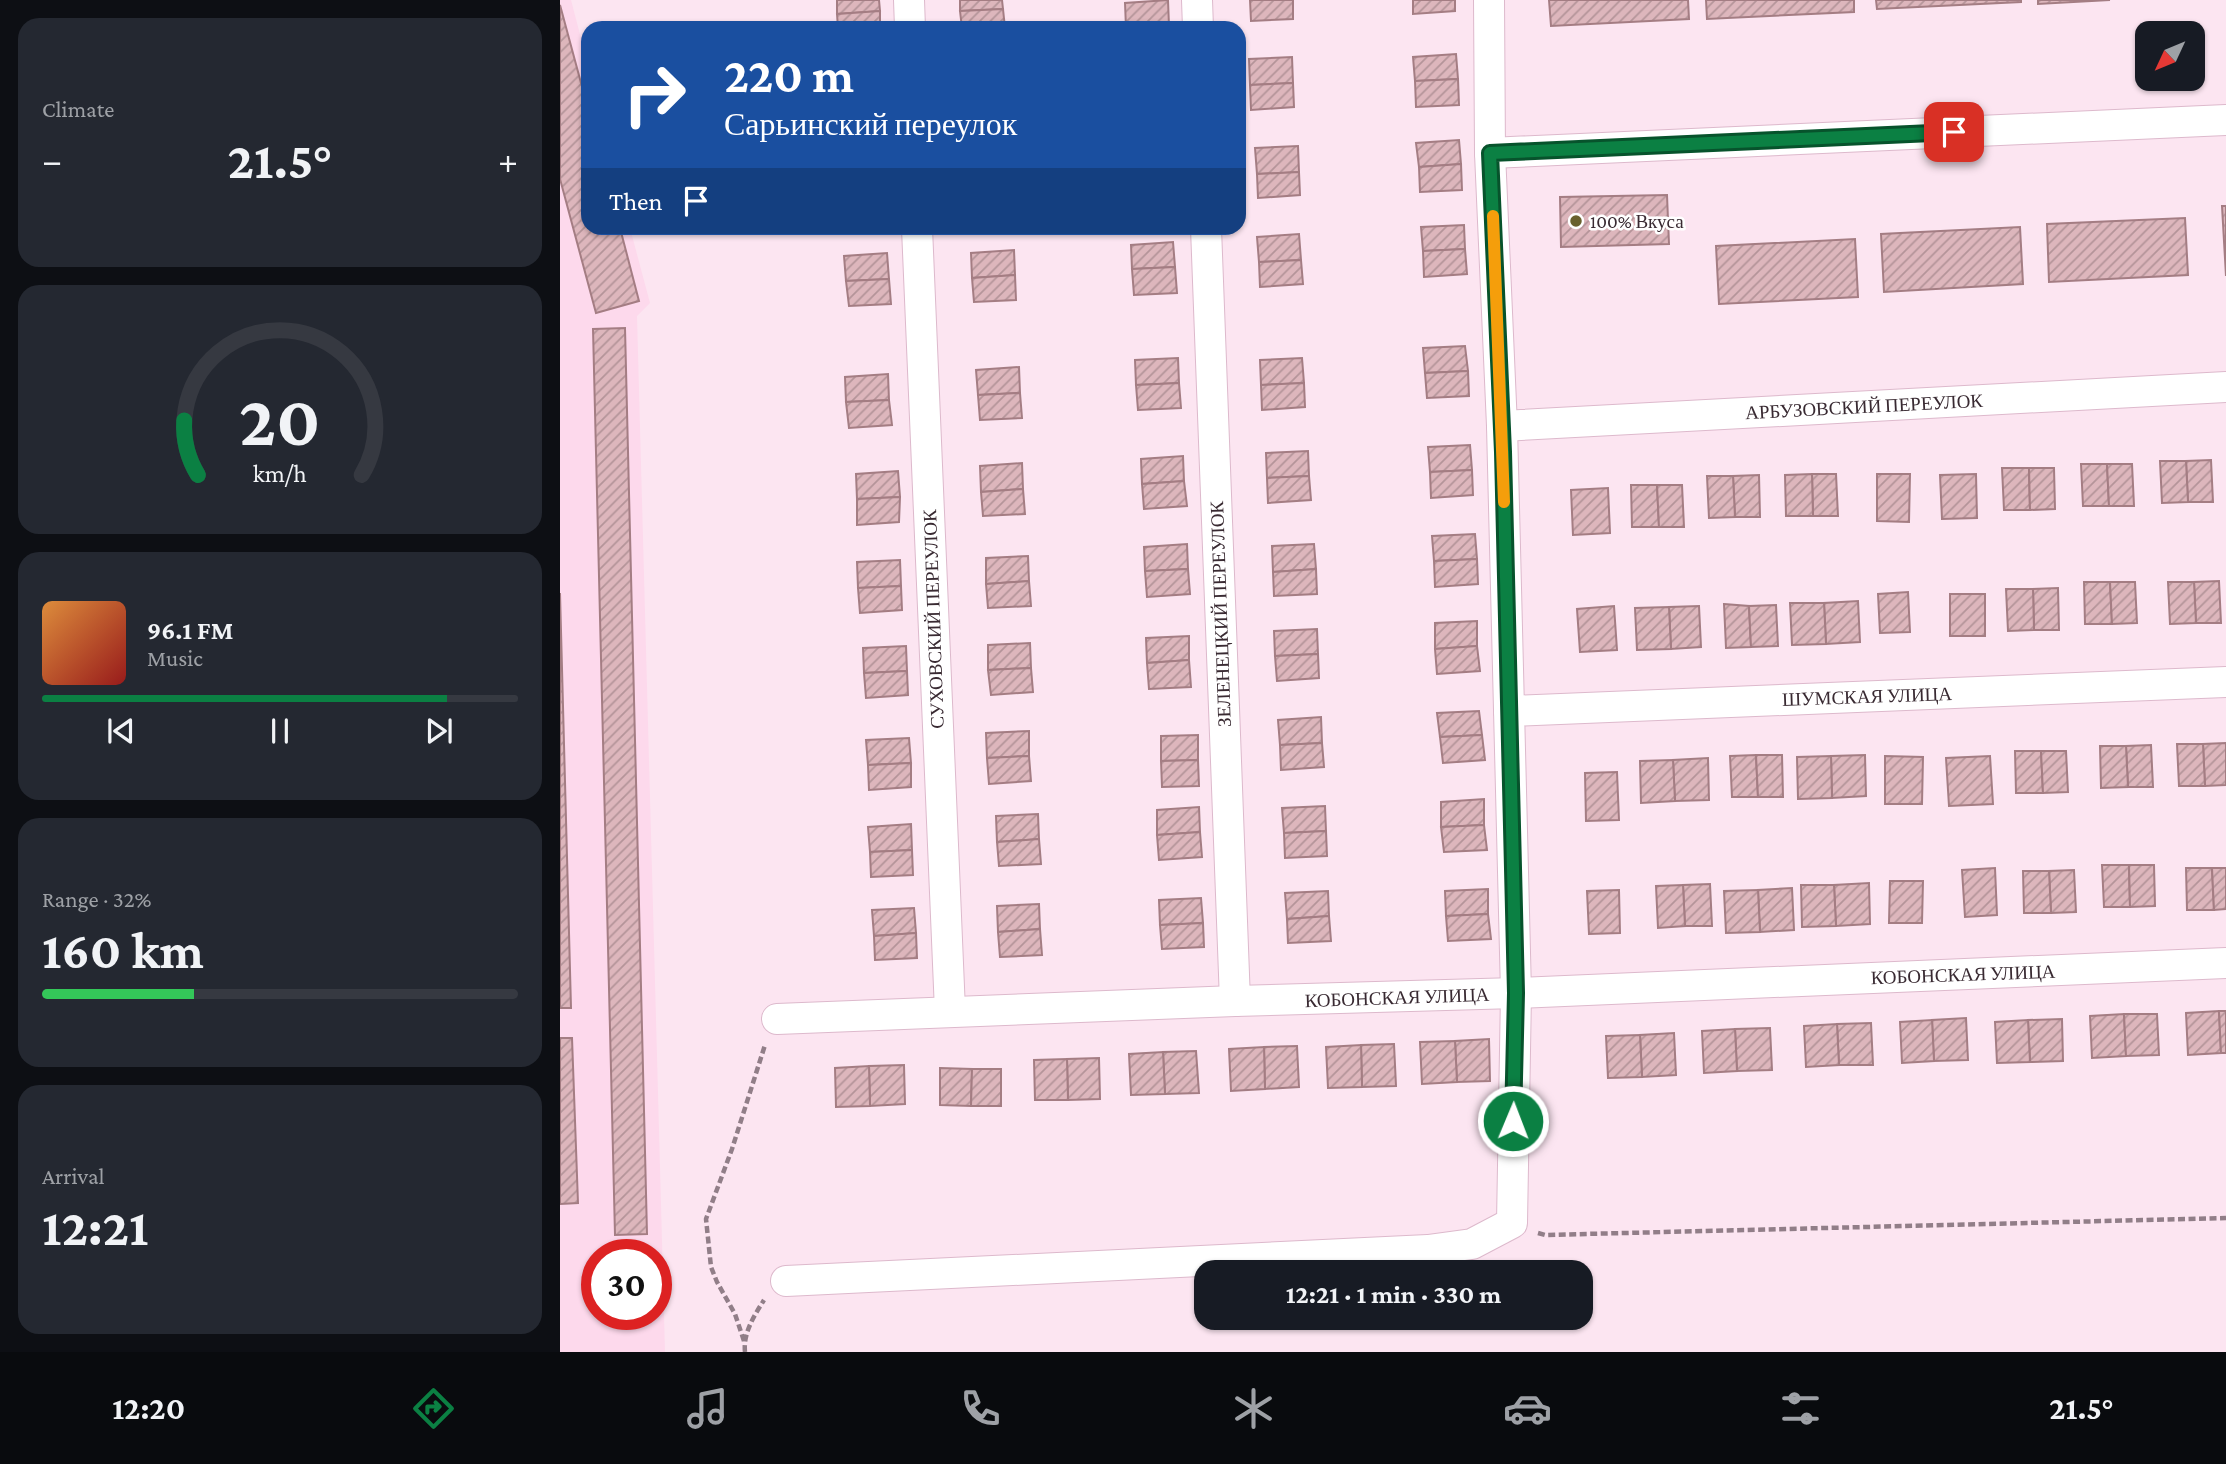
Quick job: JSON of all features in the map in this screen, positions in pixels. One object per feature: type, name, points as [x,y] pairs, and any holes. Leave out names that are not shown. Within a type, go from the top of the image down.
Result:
[{"type":"street","points":[[909,0],[910,21]]},
{"type":"street","points":[[1197,0],[1198,21]]},
{"type":"street","points":[[786,1281],[1429,1250],[1472,1244],[1511,1223],[1516,993],[1502,426],[1490,153],[1489,0]]},
{"type":"street","points":[[1490,153],[2226,120]]},
{"type":"street","name":"СУХОВСКИЙ ПЕРЕУЛОК","points":[[917,235],[950,1012]]},
{"type":"street","name":"ЗЕЛЕНЕЦКИЙ ПЕРЕУЛОК","points":[[1206,235],[1235,1001]]},
{"type":"street","name":"АРБУЗОВСКИЙ ПЕРЕУЛОК","points":[[1502,426],[2226,387]]},
{"type":"street","name":"ШУМСКАЯ УЛИЦА","points":[[1509,711],[2226,682]]},
{"type":"street","name":"КОБОНСКАЯ УЛИЦА","points":[[777,1019],[1516,993],[2226,963]]},
{"type":"path","points":[[745,1352],[735,1314],[711,1267],[706,1219],[732,1149],[765,1043],[777,1019]]},
{"type":"path","points":[[1511,1223],[1545,1235],[2226,1218]]},
{"type":"path","points":[[744,1341],[753,1316],[767,1297],[786,1281]]},
{"type":"shaded area","points":[[560,0],[571,0],[581,38],[581,235],[632,235],[650,303],[637,316],[662,1239],[581,1239],[581,1330],[664,1330],[665,1352],[560,1352]]},
{"type":"building","points":[[837,0],[879,0],[880,11],[837,14]]},
{"type":"building","points":[[960,0],[1002,0],[1003,9],[960,11]]},
{"type":"building","points":[[1168,0],[1169,21],[1126,21],[1125,3]]},
{"type":"building","points":[[1250,0],[1293,0],[1293,19],[1251,21]]},
{"type":"building","points":[[1413,0],[1455,0],[1455,11],[1413,14]]},
{"type":"building","points":[[1549,0],[1688,0],[1689,19],[1551,26]]},
{"type":"building","points":[[1706,0],[1854,0],[1854,12],[1707,19]]},
{"type":"building","points":[[1876,0],[2021,0],[2021,2],[1877,9]]},
{"type":"building","points":[[2038,0],[2110,0],[2038,4]]},
{"type":"building","points":[[560,5],[581,83],[581,235],[622,235],[639,301],[596,313],[560,179]]},
{"type":"building","points":[[1003,9],[1004,21],[961,21],[960,11]]},
{"type":"building","points":[[880,11],[880,21],[838,21],[837,14]]},
{"type":"building","points":[[1456,54],[1458,79],[1415,81],[1413,57]]},
{"type":"building","points":[[1292,57],[1293,83],[1250,85],[1249,59]]},
{"type":"building","points":[[1458,79],[1459,105],[1416,107],[1415,81]]},
{"type":"building","points":[[1293,83],[1294,107],[1251,110],[1250,85]]},
{"type":"building","points":[[1459,140],[1461,164],[1419,167],[1416,143]]},
{"type":"building","points":[[1298,146],[1299,172],[1257,174],[1255,148]]},
{"type":"building","points":[[1461,164],[1462,190],[1420,192],[1419,167]]},
{"type":"building","points":[[1299,172],[1300,195],[1258,198],[1257,174]]},
{"type":"building","points":[[1667,195],[1669,244],[1561,247],[1560,197]]},
{"type":"building","points":[[2222,206],[2226,206],[2226,276]]},
{"type":"building","points":[[2185,218],[2188,275],[2049,282],[2047,224]]},
{"type":"building","points":[[1464,225],[1465,249],[1423,251],[1421,227]]},
{"type":"building","points":[[2020,227],[2023,284],[1884,292],[1881,234]]},
{"type":"building","points":[[1299,234],[1301,260],[1259,262],[1257,237]]},
{"type":"building","points":[[1855,239],[1858,297],[1719,304],[1716,246]]},
{"type":"building","points":[[1173,242],[1175,267],[1132,269],[1131,245]]},
{"type":"building","points":[[1465,249],[1467,274],[1424,277],[1423,251]]},
{"type":"building","points":[[1014,250],[1015,275],[972,278],[971,253]]},
{"type":"building","points":[[887,253],[889,279],[846,281],[844,256]]},
{"type":"building","points":[[1301,260],[1303,284],[1260,287],[1259,262]]},
{"type":"building","points":[[1175,267],[1177,293],[1134,295],[1132,269]]},
{"type":"building","points":[[1015,275],[1016,300],[974,302],[972,278]]},
{"type":"building","points":[[889,279],[891,304],[849,306],[846,281]]},
{"type":"building","points":[[625,328],[647,1234],[615,1235],[593,329]]},
{"type":"building","points":[[1465,346],[1468,371],[1425,373],[1423,348]]},
{"type":"building","points":[[1178,358],[1179,383],[1136,385],[1135,360]]},
{"type":"building","points":[[1302,358],[1304,383],[1261,385],[1260,360]]},
{"type":"building","points":[[1019,367],[1020,393],[978,395],[976,370]]},
{"type":"building","points":[[1468,371],[1469,396],[1427,398],[1425,373]]},
{"type":"building","points":[[888,374],[889,400],[846,402],[845,377]]},
{"type":"building","points":[[1179,383],[1181,408],[1138,410],[1136,385]]},
{"type":"building","points":[[1304,383],[1305,407],[1262,410],[1261,385]]},
{"type":"building","points":[[1020,393],[1022,418],[980,420],[978,395]]},
{"type":"building","points":[[889,400],[892,425],[849,428],[846,402]]},
{"type":"building","points":[[1470,445],[1472,470],[1430,472],[1428,447]]},
{"type":"building","points":[[1308,451],[1309,476],[1267,478],[1266,453]]},
{"type":"building","points":[[1183,456],[1184,481],[1142,484],[1141,459]]},
{"type":"building","points":[[2211,460],[2213,502],[2188,502],[2186,461]]},
{"type":"building","points":[[2160,461],[2186,461],[2188,502],[2162,503]]},
{"type":"building","points":[[1022,463],[1023,489],[981,492],[980,466]]},
{"type":"building","points":[[2081,464],[2107,464],[2109,506],[2083,506]]},
{"type":"building","points":[[2107,464],[2132,464],[2134,506],[2109,506]]},
{"type":"building","points":[[2002,468],[2029,468],[2030,510],[2004,510]]},
{"type":"building","points":[[2029,468],[2054,468],[2055,509],[2030,510]]},
{"type":"building","points":[[1472,470],[1473,495],[1431,498],[1430,472]]},
{"type":"building","points":[[898,471],[900,497],[857,499],[856,474]]},
{"type":"building","points":[[1812,474],[1836,474],[1838,516],[1813,516]]},
{"type":"building","points":[[1812,474],[1813,516],[1786,516],[1785,475]]},
{"type":"building","points":[[1877,474],[1910,474],[1909,522],[1877,521]]},
{"type":"building","points":[[1976,474],[1977,518],[1942,519],[1940,475]]},
{"type":"building","points":[[1759,475],[1760,517],[1735,517],[1733,476]]},
{"type":"building","points":[[1309,476],[1311,500],[1268,503],[1267,478]]},
{"type":"building","points":[[1707,476],[1733,476],[1735,517],[1709,518]]},
{"type":"building","points":[[1184,481],[1187,506],[1144,509],[1142,484]]},
{"type":"building","points":[[1631,485],[1657,485],[1659,527],[1632,527]]},
{"type":"building","points":[[1657,485],[1682,485],[1684,527],[1659,527]]},
{"type":"building","points":[[1608,488],[1610,533],[1573,535],[1571,490]]},
{"type":"building","points":[[1023,489],[1025,514],[983,516],[981,492]]},
{"type":"building","points":[[900,497],[899,522],[857,525],[857,499]]},
{"type":"building","points":[[1475,534],[1477,559],[1434,561],[1432,536]]},
{"type":"building","points":[[1187,544],[1188,569],[1145,571],[1144,547]]},
{"type":"building","points":[[1314,544],[1316,569],[1273,572],[1272,546]]},
{"type":"building","points":[[1028,556],[1029,581],[986,584],[986,558]]},
{"type":"building","points":[[1477,559],[1478,584],[1435,587],[1434,561]]},
{"type":"building","points":[[900,560],[901,586],[858,588],[857,562]]},
{"type":"building","points":[[1188,569],[1190,594],[1147,597],[1145,571]]},
{"type":"building","points":[[1316,569],[1317,594],[1274,596],[1273,572]]},
{"type":"building","points":[[1029,581],[1031,606],[988,608],[986,584]]},
{"type":"building","points":[[2219,581],[2221,623],[2196,623],[2194,582]]},
{"type":"building","points":[[2084,582],[2110,582],[2112,624],[2085,624]]},
{"type":"building","points":[[2110,582],[2135,582],[2137,623],[2112,624]]},
{"type":"building","points":[[2168,582],[2194,582],[2196,623],[2170,624]]},
{"type":"building","points":[[901,586],[902,610],[860,613],[858,588]]},
{"type":"building","points":[[2058,588],[2059,630],[2034,630],[2033,589]]},
{"type":"building","points":[[2006,589],[2033,589],[2034,630],[2008,631]]},
{"type":"building","points":[[1908,592],[1910,632],[1880,633],[1878,594]]},
{"type":"building","points":[[560,593],[571,1008],[560,1008]]},
{"type":"building","points":[[1950,594],[1985,594],[1985,636],[1950,636]]},
{"type":"building","points":[[1858,601],[1860,642],[1826,644],[1824,603]]},
{"type":"building","points":[[1790,603],[1824,603],[1826,644],[1792,645]]},
{"type":"building","points":[[1724,604],[1749,606],[1751,647],[1726,648]]},
{"type":"building","points":[[1776,605],[1778,646],[1751,647],[1749,606]]},
{"type":"building","points":[[1614,606],[1617,650],[1580,652],[1577,609]]},
{"type":"building","points":[[1699,606],[1701,647],[1671,649],[1669,607]]},
{"type":"building","points":[[1669,607],[1671,649],[1637,650],[1635,608]]},
{"type":"building","points":[[1477,621],[1477,646],[1435,649],[1435,623]]},
{"type":"building","points":[[1317,629],[1318,654],[1275,656],[1274,631]]},
{"type":"building","points":[[1189,636],[1189,660],[1147,663],[1146,638]]},
{"type":"building","points":[[1030,643],[1031,668],[988,670],[988,645]]},
{"type":"building","points":[[906,646],[907,671],[864,673],[863,648]]},
{"type":"building","points":[[1477,646],[1480,671],[1437,674],[1435,649]]},
{"type":"building","points":[[1318,654],[1319,678],[1277,681],[1275,656]]},
{"type":"building","points":[[1189,660],[1191,687],[1149,689],[1147,663]]},
{"type":"building","points":[[1031,668],[1033,692],[991,695],[988,670]]},
{"type":"building","points":[[907,671],[908,695],[866,698],[864,673]]},
{"type":"building","points":[[1479,711],[1482,735],[1440,737],[1437,713]]},
{"type":"building","points":[[1321,717],[1322,743],[1280,745],[1278,720]]},
{"type":"building","points":[[1029,731],[1029,756],[987,758],[986,733]]},
{"type":"building","points":[[1198,735],[1198,760],[1161,761],[1161,736]]},
{"type":"building","points":[[1482,735],[1485,760],[1443,763],[1440,737]]},
{"type":"building","points":[[909,738],[911,763],[868,765],[866,740]]},
{"type":"building","points":[[1322,743],[1324,767],[1281,770],[1280,745]]},
{"type":"building","points":[[2226,743],[2226,785],[2205,786],[2203,744]]},
{"type":"building","points":[[2177,744],[2203,744],[2205,786],[2179,786]]},
{"type":"building","points":[[2151,745],[2153,787],[2128,787],[2126,746]]},
{"type":"building","points":[[2100,746],[2126,746],[2128,787],[2101,788]]},
{"type":"building","points":[[2015,751],[2041,751],[2043,793],[2016,793]]},
{"type":"building","points":[[2041,751],[2066,751],[2068,792],[2043,793]]},
{"type":"building","points":[[1756,755],[1758,797],[1732,797],[1730,756]]},
{"type":"building","points":[[1756,755],[1782,755],[1783,797],[1758,797]]},
{"type":"building","points":[[1865,755],[1866,796],[1832,798],[1831,756]]},
{"type":"building","points":[[1029,756],[1031,781],[989,784],[987,758]]},
{"type":"building","points":[[1831,756],[1832,798],[1798,799],[1797,757]]},
{"type":"building","points":[[1885,756],[1923,757],[1922,804],[1885,804]]},
{"type":"building","points":[[1990,756],[1993,804],[1949,806],[1946,758]]},
{"type":"building","points":[[1708,758],[1709,800],[1675,801],[1673,760]]},
{"type":"building","points":[[1198,760],[1199,786],[1162,787],[1161,761]]},
{"type":"building","points":[[1673,760],[1675,801],[1641,803],[1640,761]]},
{"type":"building","points":[[911,763],[911,787],[869,790],[868,765]]},
{"type":"building","points":[[1617,772],[1619,820],[1586,821],[1585,773]]},
{"type":"building","points":[[1484,799],[1484,825],[1441,827],[1441,802]]},
{"type":"building","points":[[1325,806],[1326,831],[1284,833],[1282,808]]},
{"type":"building","points":[[1199,807],[1200,832],[1157,835],[1157,810]]},
{"type":"building","points":[[1038,814],[1039,839],[997,842],[996,816]]},
{"type":"building","points":[[911,824],[912,850],[870,852],[868,827]]},
{"type":"building","points":[[1484,825],[1487,850],[1444,852],[1441,827]]},
{"type":"building","points":[[1326,831],[1327,856],[1285,858],[1284,833]]},
{"type":"building","points":[[1200,832],[1202,857],[1159,860],[1157,835]]},
{"type":"building","points":[[1039,839],[1041,864],[999,866],[997,842]]},
{"type":"building","points":[[912,850],[913,875],[871,877],[870,852]]},
{"type":"building","points":[[2102,865],[2129,865],[2130,907],[2104,907]]},
{"type":"building","points":[[2129,865],[2154,865],[2155,906],[2130,907]]},
{"type":"building","points":[[1995,868],[1997,915],[1965,917],[1962,870]]},
{"type":"building","points":[[2186,868],[2212,868],[2214,910],[2187,910]]},
{"type":"building","points":[[2212,868],[2226,868],[2226,909],[2214,910]]},
{"type":"building","points":[[2074,870],[2076,912],[2051,913],[2049,871]]},
{"type":"building","points":[[2023,871],[2049,871],[2051,913],[2024,913]]},
{"type":"building","points":[[1890,881],[1923,881],[1922,923],[1889,923]]},
{"type":"building","points":[[1869,883],[1870,924],[1836,926],[1834,885]]},
{"type":"building","points":[[1710,884],[1712,926],[1685,926],[1683,885]]},
{"type":"building","points":[[1683,885],[1685,926],[1658,928],[1656,886]]},
{"type":"building","points":[[1801,885],[1834,885],[1836,926],[1802,927]]},
{"type":"building","points":[[1792,888],[1794,930],[1760,932],[1758,890]]},
{"type":"building","points":[[1488,889],[1488,914],[1446,916],[1445,891]]},
{"type":"building","points":[[1619,890],[1620,933],[1589,934],[1587,891]]},
{"type":"building","points":[[1758,890],[1760,932],[1726,933],[1724,891]]},
{"type":"building","points":[[1328,891],[1329,916],[1287,919],[1285,893]]},
{"type":"building","points":[[1201,898],[1203,923],[1160,925],[1159,900]]},
{"type":"building","points":[[1039,904],[1040,929],[998,932],[997,906]]},
{"type":"building","points":[[914,908],[916,933],[874,936],[872,910]]},
{"type":"building","points":[[1488,914],[1491,939],[1448,941],[1446,916]]},
{"type":"building","points":[[1329,916],[1331,941],[1288,943],[1287,919]]},
{"type":"building","points":[[1203,923],[1204,947],[1162,949],[1160,925]]},
{"type":"building","points":[[1040,929],[1042,955],[1000,957],[998,932]]},
{"type":"building","points":[[916,933],[917,958],[875,960],[874,936]]},
{"type":"building","points":[[2219,1011],[2221,1053],[2188,1055],[2186,1013]]},
{"type":"building","points":[[2219,1011],[2226,1011],[2226,1053],[2221,1053]]},
{"type":"building","points":[[2124,1014],[2126,1056],[2092,1058],[2090,1016]]},
{"type":"building","points":[[2124,1014],[2157,1014],[2159,1055],[2126,1056]]},
{"type":"building","points":[[1966,1018],[1968,1060],[1934,1061],[1932,1020]]},
{"type":"building","points":[[2062,1019],[2063,1061],[2030,1062],[2028,1020]]},
{"type":"building","points":[[1932,1020],[1934,1061],[1902,1063],[1900,1022]]},
{"type":"building","points":[[2028,1020],[2030,1062],[1997,1063],[1995,1022]]},
{"type":"building","points":[[1871,1023],[1873,1065],[1839,1065],[1837,1024]]},
{"type":"building","points":[[1837,1024],[1839,1065],[1806,1067],[1804,1026]]},
{"type":"building","points":[[1770,1028],[1772,1070],[1737,1071],[1735,1029]]},
{"type":"building","points":[[1735,1029],[1737,1071],[1704,1073],[1702,1031]]},
{"type":"building","points":[[1674,1033],[1676,1075],[1642,1077],[1640,1035]]},
{"type":"building","points":[[1640,1035],[1642,1077],[1608,1078],[1606,1036]]},
{"type":"building","points":[[560,1038],[572,1038],[578,1203],[560,1204]]},
{"type":"building","points":[[1489,1039],[1490,1081],[1457,1082],[1455,1041]]},
{"type":"building","points":[[1455,1041],[1457,1082],[1422,1084],[1420,1042]]},
{"type":"building","points":[[1394,1044],[1396,1086],[1362,1087],[1361,1045]]},
{"type":"building","points":[[1361,1045],[1362,1087],[1328,1088],[1326,1047]]},
{"type":"building","points":[[1297,1046],[1299,1087],[1265,1089],[1264,1047]]},
{"type":"building","points":[[1264,1047],[1265,1089],[1231,1091],[1229,1049]]},
{"type":"building","points":[[1196,1051],[1199,1093],[1165,1094],[1163,1052]]},
{"type":"building","points":[[1163,1052],[1165,1094],[1131,1095],[1129,1054]]},
{"type":"building","points":[[1099,1058],[1100,1099],[1068,1100],[1067,1059]]},
{"type":"building","points":[[1067,1059],[1068,1100],[1035,1100],[1034,1060]]},
{"type":"building","points":[[904,1065],[905,1104],[870,1106],[869,1066]]},
{"type":"building","points":[[869,1066],[870,1106],[836,1107],[835,1068]]},
{"type":"building","points":[[940,1068],[972,1069],[971,1106],[940,1105]]},
{"type":"building","points":[[972,1069],[1001,1069],[1001,1106],[971,1106]]},
{"type":"slow traffic","points":[[1493,216],[1504,502]]},
{"type":"place","name":"100% Вкуса","points":[[1576,221]]},
{"type":"route","points":[[1513,1121],[1516,993],[1503,452],[1490,153],[1954,132]]}]
